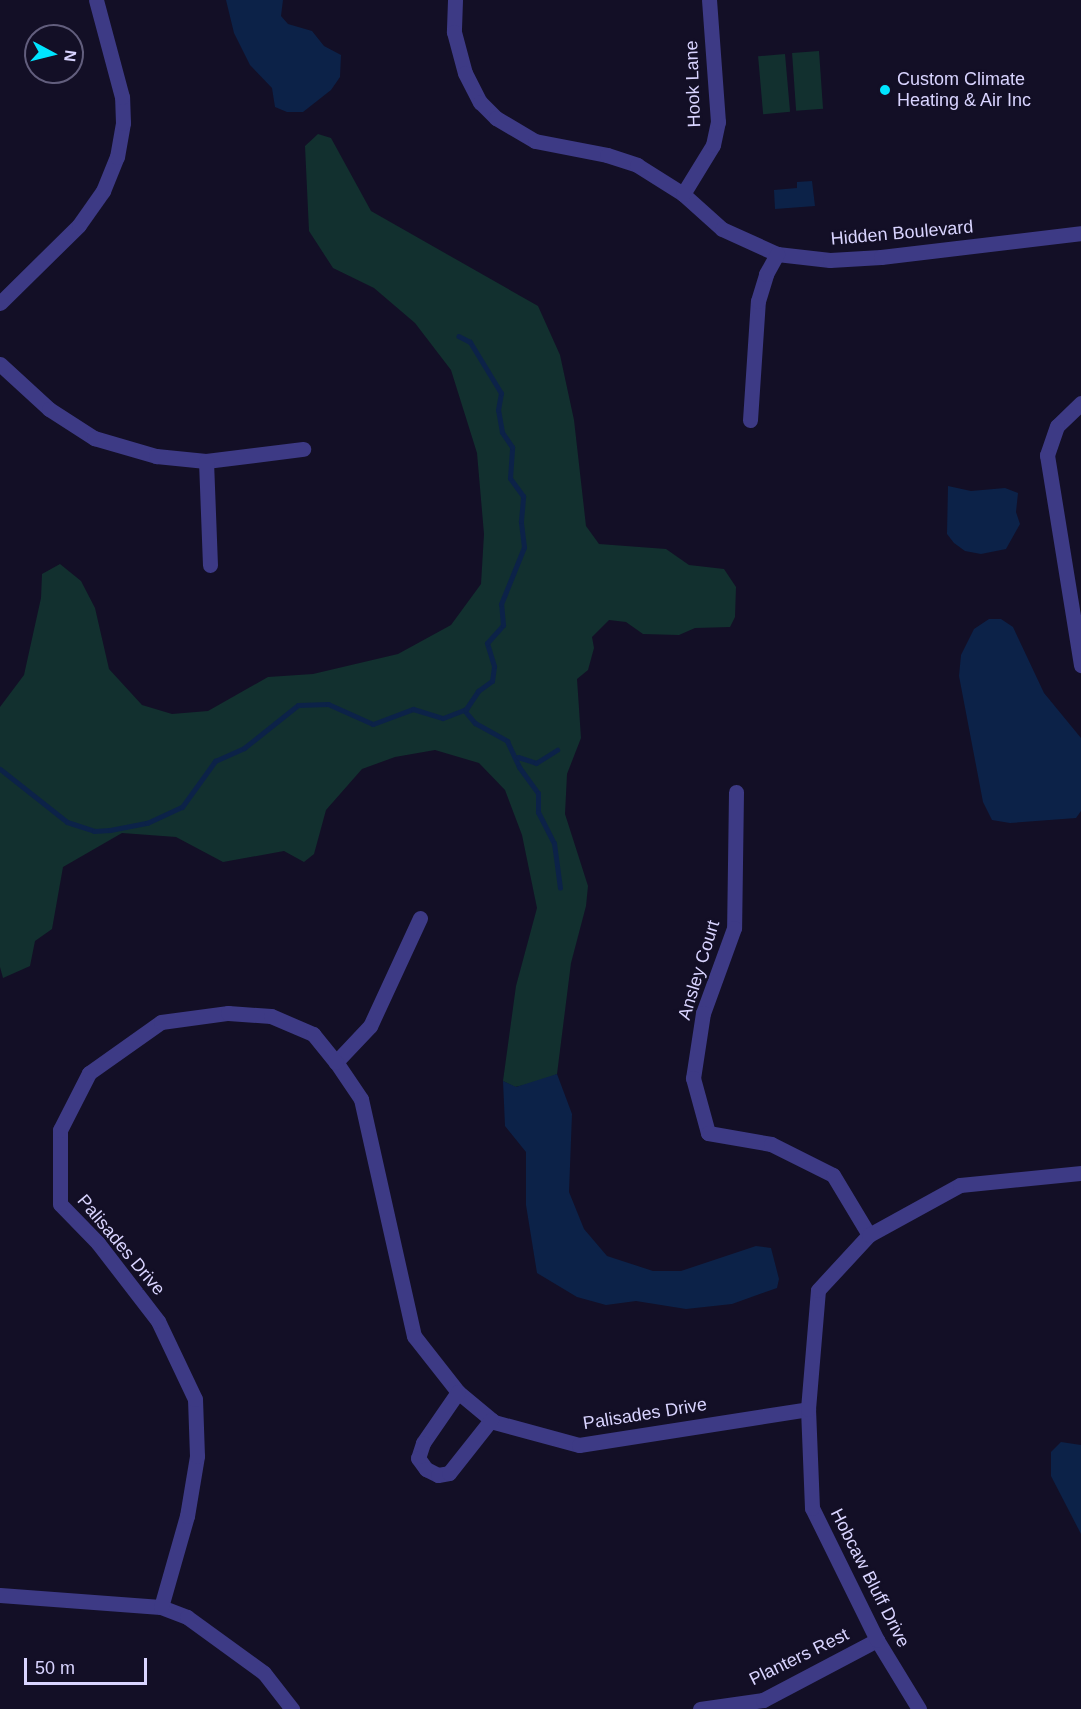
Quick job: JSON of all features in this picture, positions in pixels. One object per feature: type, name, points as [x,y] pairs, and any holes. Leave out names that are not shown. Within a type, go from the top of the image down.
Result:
[{"type":"street","points":[[0,303],[79,225],[103,191],[117,157],[123,123],[122,97],[96,0]]},
{"type":"street","name":"Hidden Boulevard","points":[[455,0],[454,32],[465,73],[480,102],[496,118],[535,141],[637,165],[683,194],[722,229],[777,254],[830,260],[881,257],[1081,233]]},
{"type":"street","name":"Hook Lane","points":[[683,194],[713,145],[718,122],[709,0]]},
{"type":"street","points":[[750,420],[758,302],[766,274],[777,254]]},
{"type":"street","points":[[0,363],[49,409],[94,438],[156,456],[206,461],[303,449]]},
{"type":"street","points":[[1081,403],[1057,426],[1047,456],[1081,665]]},
{"type":"street","points":[[206,461],[210,565]]},
{"type":"street","name":"Ansley Court","points":[[736,792],[734,928],[703,1013],[693,1078],[708,1132],[771,1144],[832,1175],[869,1235]]},
{"type":"street","points":[[336,1062],[370,1026],[420,918]]},
{"type":"street","name":"Palisades Drive","points":[[161,1607],[187,1516],[197,1456],[195,1399],[158,1321],[98,1243],[60,1204],[60,1130],[89,1073],[161,1022],[228,1013],[271,1016],[313,1034],[336,1062],[361,1099],[414,1336],[458,1392],[491,1420],[579,1445],[808,1409]]},
{"type":"street","name":"Hobcaw Bluff Drive","points":[[919,1709],[878,1640],[812,1508],[808,1409],[818,1290],[869,1235],[960,1185],[1081,1173]]},
{"type":"street","points":[[458,1392],[423,1443],[418,1458],[426,1469],[438,1475],[449,1473],[491,1420]]},
{"type":"street","points":[[0,1595],[161,1607],[187,1617],[264,1673],[292,1709]]},
{"type":"street","name":"Planters Rest","points":[[700,1709],[763,1700],[878,1640]]},
{"type":"green space","points":[[819,51],[823,109],[796,111],[792,53]]},
{"type":"green space","points":[[785,54],[790,112],[763,114],[758,56]]},
{"type":"green space","points":[[318,134],[331,138],[371,211],[538,306],[560,355],[574,420],[586,526],[599,544],[666,549],[689,565],[724,569],[736,587],[735,617],[730,627],[695,628],[679,635],[643,634],[626,622],[609,620],[592,637],[594,648],[588,670],[577,679],[581,738],[567,774],[565,814],[588,886],[586,906],[571,963],[557,1074],[539,1082],[515,1087],[503,1081],[516,986],[537,908],[522,835],[505,790],[479,763],[435,750],[395,757],[362,769],[326,810],[314,854],[304,862],[284,851],[223,862],[176,837],[122,833],[63,867],[52,929],[35,941],[30,966],[3,978],[0,967],[0,707],[24,675],[41,598],[42,574],[60,564],[81,581],[95,608],[109,669],[142,705],[172,714],[208,711],[268,677],[313,674],[398,654],[451,625],[481,584],[484,534],[477,453],[451,370],[415,323],[374,288],[333,268],[309,231],[305,146]]},
{"type":"water","points":[[226,0],[283,0],[281,16],[288,24],[312,31],[324,46],[341,55],[340,77],[331,90],[303,112],[287,112],[275,107],[272,88],[250,65],[234,33]]},
{"type":"water","points":[[812,181],[815,206],[775,209],[774,190],[797,188],[797,182]]},
{"type":"water","points":[[948,486],[971,491],[1005,488],[1018,493],[1016,512],[1020,524],[1006,549],[981,554],[965,551],[954,543],[947,534]]},
{"type":"water","points":[[989,619],[1001,619],[1013,627],[1044,693],[1081,738],[1081,811],[1076,818],[1010,823],[992,820],[983,802],[959,676],[961,655],[974,629]]},
{"type":"water","points":[[557,1074],[572,1114],[569,1192],[584,1229],[607,1256],[653,1271],[681,1271],[756,1246],[771,1248],[779,1279],[777,1288],[732,1304],[686,1309],[636,1301],[606,1305],[577,1297],[537,1273],[526,1205],[526,1152],[505,1126],[503,1081],[516,1087]]},
{"type":"water","points":[[1061,1442],[1081,1445],[1081,1534],[1051,1476],[1051,1452]]},
{"type":"waterway","points":[[0,769],[67,822],[94,831],[110,830],[147,823],[182,807],[215,761],[244,748],[298,705],[328,704],[373,724],[413,709],[443,718],[466,709],[478,691],[492,681],[494,666],[487,643],[503,625],[501,604],[524,547],[521,521],[523,496],[510,478],[512,447],[502,432],[498,410],[501,393],[470,342],[458,336]]},
{"type":"waterway","points":[[464,710],[475,723],[507,741],[519,767],[538,793],[538,812],[554,843],[560,888]]},
{"type":"waterway","points":[[518,757],[536,763],[557,750]]},
{"type":"place","name":"Custom Climate Heating & Air Inc","points":[[885,90]]}]
